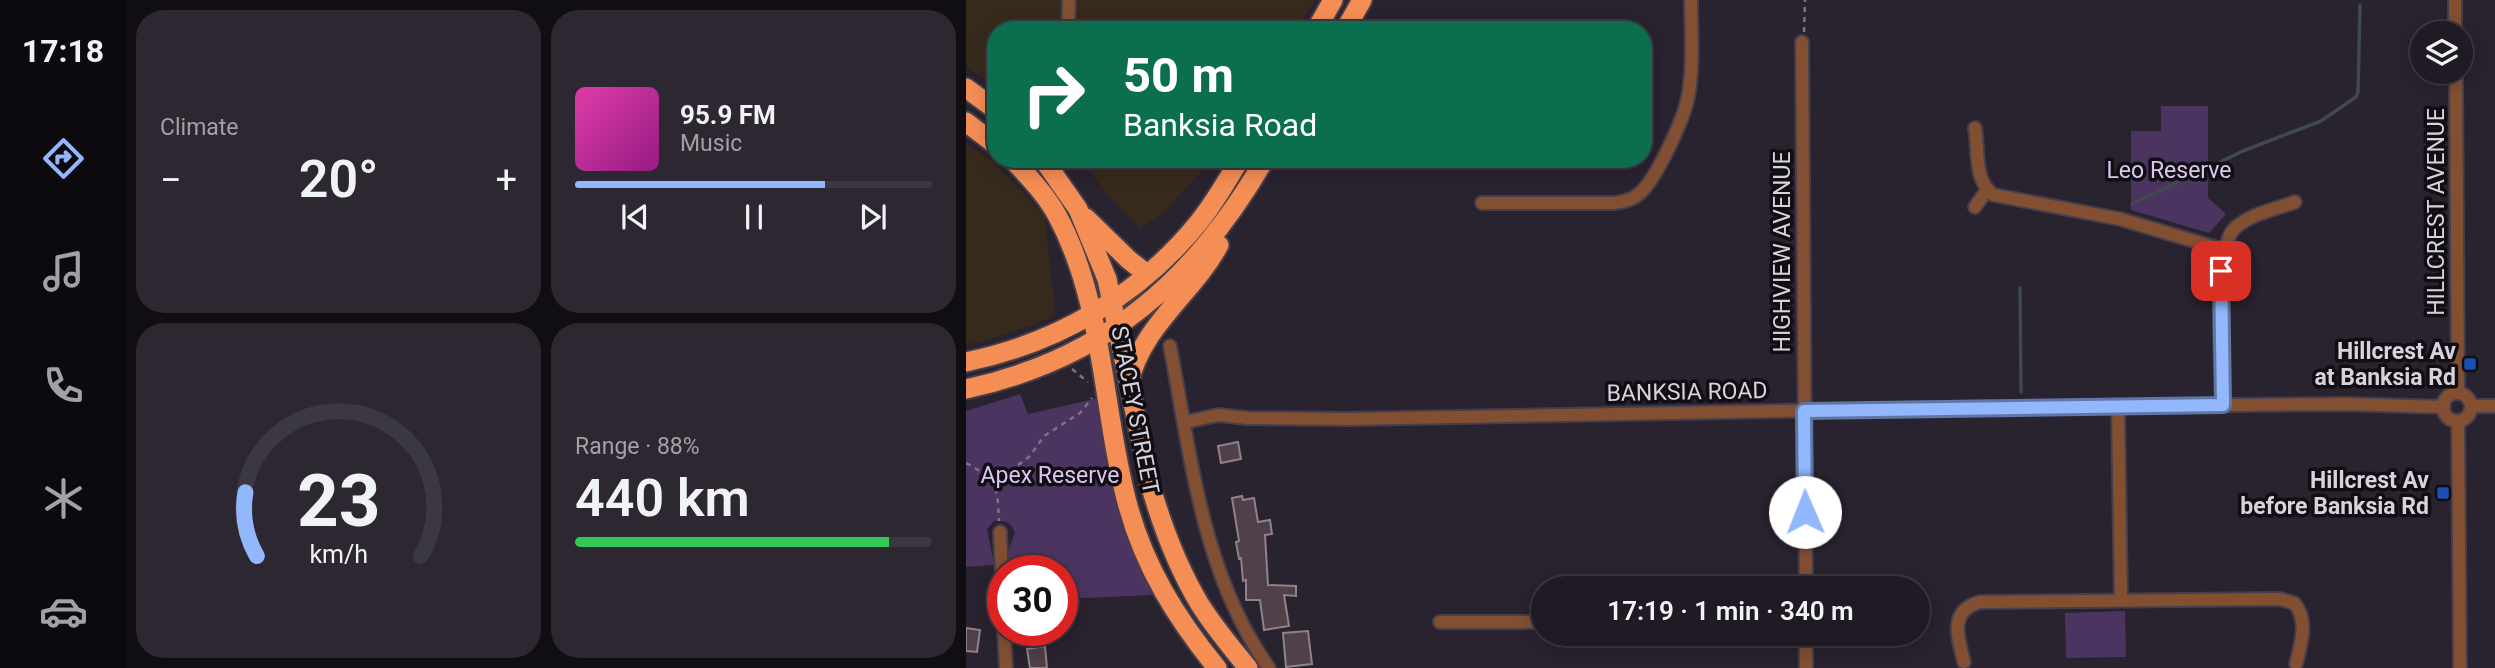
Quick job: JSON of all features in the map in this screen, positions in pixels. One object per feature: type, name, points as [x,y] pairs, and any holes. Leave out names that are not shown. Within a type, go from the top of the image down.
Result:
[{"type":"highway","points":[[1321,21],[1333,0]]},
{"type":"highway","points":[[1350,21],[1362,0]]},
{"type":"highway","points":[[966,88],[987,103]]},
{"type":"highway","points":[[966,122],[987,138]]},
{"type":"highway","name":"STACEY STREET","points":[[1020,168],[1057,215],[1073,248],[1092,316],[1129,507],[1146,555],[1166,598],[1216,668]]},
{"type":"highway","name":"STACEY STREET","points":[[1049,168],[1078,209],[1107,279],[1150,484],[1177,561],[1201,605],[1254,662]]},
{"type":"highway","points":[[966,362],[991,357],[1045,339],[1092,316],[1167,257],[1199,222],[1234,168]]},
{"type":"highway","points":[[1129,383],[1132,370],[1146,343],[1214,253],[1260,168]]},
{"type":"highway","points":[[966,389],[1060,359],[1097,340],[1139,312],[1219,228],[1252,182]]},
{"type":"highway","points":[[1078,209],[1129,260],[1147,274]]},
{"type":"street","points":[[1068,21],[1069,0]]},
{"type":"street","points":[[1482,203],[1615,203],[1627,201],[1642,191],[1668,148],[1685,110],[1689,94],[1691,0]]},
{"type":"street","points":[[2455,0],[2455,21]]},
{"type":"street","name":"HIGHVIEW AVENUE","points":[[1802,42],[1806,576]]},
{"type":"street","name":"HILLCREST AVENUE","points":[[2456,84],[2458,394]]},
{"type":"street","points":[[1975,128],[1980,176],[1987,190],[2008,199],[2120,219],[2224,250]]},
{"type":"street","points":[[1975,207],[1987,190]]},
{"type":"street","points":[[2223,405],[2221,271],[2228,236],[2236,226],[2295,202]]},
{"type":"street","name":"STACEY STREET","points":[[1170,346],[1197,496],[1216,566],[1254,662],[1269,668]]},
{"type":"street","points":[[2458,394],[2465,396],[2471,406],[2466,418],[2458,421],[2446,415],[2444,407],[2446,399],[2458,394]]},
{"type":"street","name":"BANKSIA ROAD","points":[[1185,422],[1219,415],[1247,418],[2223,405],[2444,407]]},
{"type":"street","points":[[2471,406],[2495,406]]},
{"type":"street","points":[[2118,407],[2121,601]]},
{"type":"street","points":[[2458,421],[2460,668]]},
{"type":"street","points":[[1000,532],[1001,555]]},
{"type":"street","points":[[1964,662],[1958,628],[1964,602],[2297,599],[2303,629],[2296,664]]},
{"type":"street","points":[[1440,622],[1531,622]]},
{"type":"street","points":[[1005,646],[1006,668]]},
{"type":"street","points":[[1806,646],[1806,668]]},
{"type":"path","points":[[1802,42],[1805,0]]},
{"type":"path","points":[[1072,369],[1082,375],[1091,386]]},
{"type":"path","points":[[994,483],[1030,456],[1044,436],[1080,414],[1088,405],[1093,391]]},
{"type":"path","points":[[966,463],[983,472],[994,483],[1000,532]]},
{"type":"shaded area","points":[[966,0],[1315,0],[1302,21],[987,21],[987,81],[966,66]]},
{"type":"shaded area","points":[[966,143],[987,157],[987,168],[1000,168],[1045,217],[1055,311],[1053,317],[1027,327],[981,342],[966,344]]},
{"type":"shaded area","points":[[1087,168],[1205,168],[1160,216],[1140,228],[1104,191]]},
{"type":"green space","name":"Leo Reserve","points":[[2161,106],[2208,106],[2208,198],[2226,214],[2209,233],[2131,210],[2131,131],[2161,131]]},
{"type":"green space","name":"Apex Reserve","points":[[1020,394],[1028,414],[1099,398],[1135,554],[1152,595],[1078,598],[1078,555],[1009,555],[1015,533],[1008,523],[1002,521],[994,521],[987,529],[992,555],[987,555],[987,566],[966,567],[966,411]]},
{"type":"green space","points":[[2125,611],[2126,657],[2066,658],[2065,613]]},
{"type":"building","points":[[1238,442],[1241,459],[1221,463],[1218,446]]},
{"type":"building","points":[[1242,496],[1243,500],[1254,498],[1258,522],[1270,520],[1272,534],[1265,535],[1268,585],[1296,586],[1296,596],[1284,595],[1289,626],[1264,630],[1260,600],[1246,600],[1246,580],[1243,581],[1236,542],[1239,541],[1232,498]]},
{"type":"building","points":[[966,628],[980,630],[977,652],[966,651]]},
{"type":"building","points":[[1308,631],[1312,664],[1286,667],[1283,633]]},
{"type":"building","points":[[1045,646],[1047,668],[1030,668],[1027,649]]},
{"type":"waterway","points":[[2132,204],[2243,151],[2321,121],[2356,97],[2360,5]]},
{"type":"waterway","points":[[2020,288],[2021,392]]},
{"type":"place","name":"Hillcrest Av at Banksia Rd","points":[[2470,364]]},
{"type":"place","name":"Hillcrest Av before Banksia Rd","points":[[2443,493]]},
{"type":"route","points":[[1805,512],[1804,411],[2223,405],[2221,271]]}]
